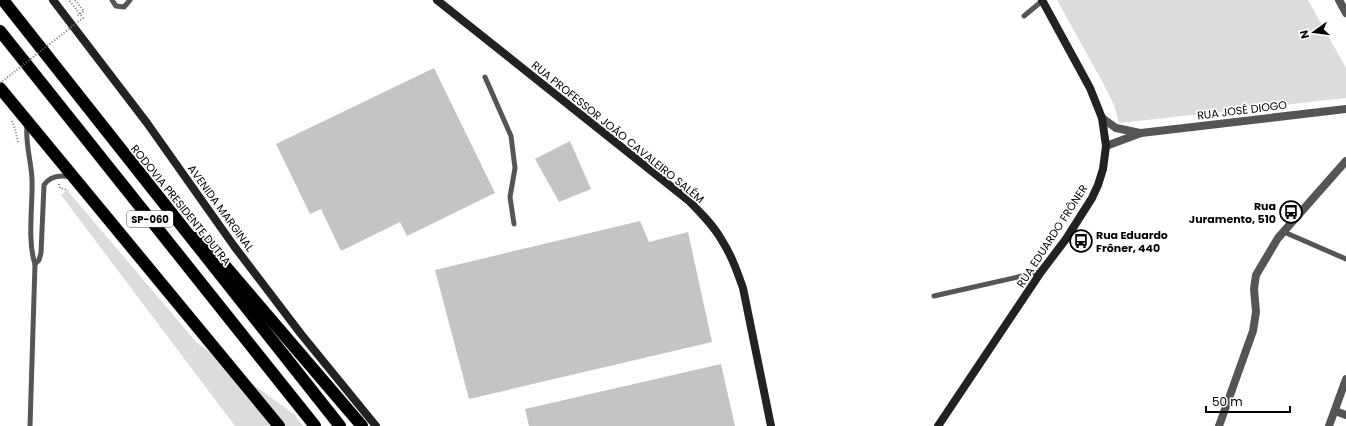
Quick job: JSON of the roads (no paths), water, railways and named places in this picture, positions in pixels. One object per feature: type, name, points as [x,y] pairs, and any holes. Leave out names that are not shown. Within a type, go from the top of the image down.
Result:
[{"type":"highway","name":"RODOVIA PRESIDENTE DUTRA","points":[[3,0],[340,426]]},
{"type":"highway","name":"SP-060","points":[[0,31],[315,426]]},
{"type":"highway","points":[[0,88],[279,426]]},
{"type":"highway","points":[[185,231],[209,247],[362,426]]},
{"type":"main road","name":"AVENIDA MARGINAL","points":[[53,0],[147,123],[234,246],[301,334],[376,426]]},
{"type":"main road","name":"RUA PROFESSOR JOÃO CAVALEIRO SALÉM","points":[[437,0],[688,200],[721,238],[733,261],[743,288],[771,426]]},
{"type":"main road","name":"RUA EDUARDO FRÔNER","points":[[938,426],[1041,272],[1066,239],[1092,198],[1101,174],[1106,146],[1102,118],[1090,88],[1042,1]]},
{"type":"street","points":[[1338,0],[1346,12]]},
{"type":"street","name":"RUA JOSÉ DIOGO","points":[[1106,146],[1141,133],[1346,109]]},
{"type":"street","name":"RUA JOSÉ DIOGO","points":[[1102,118],[1116,128],[1141,133]]},
{"type":"street","points":[[1219,426],[1253,331],[1256,312],[1254,289],[1256,275],[1278,238],[1346,161]]},
{"type":"street","points":[[1329,426],[1346,379]]},
{"type":"street","points":[[1335,411],[1346,415]]},
{"type":"lane","points":[[112,0],[116,6],[124,7],[130,0]]},
{"type":"lane","points":[[1024,16],[1042,1]]},
{"type":"lane","points":[[485,77],[511,136],[515,168],[510,197],[514,224]]},
{"type":"lane","points":[[27,121],[26,136],[32,178],[31,217],[35,264],[30,426]]},
{"type":"lane","points":[[35,264],[39,260],[41,253],[44,186],[50,179],[58,176],[74,178]]},
{"type":"lane","points":[[1284,232],[1346,259]]},
{"type":"lane","points":[[934,296],[1041,272]]},
{"type":"place","name":"Rua Juramento, 510","points":[[1291,212]]},
{"type":"place","name":"Rua Eduardo Frôner, 440","points":[[1081,241]]}]
